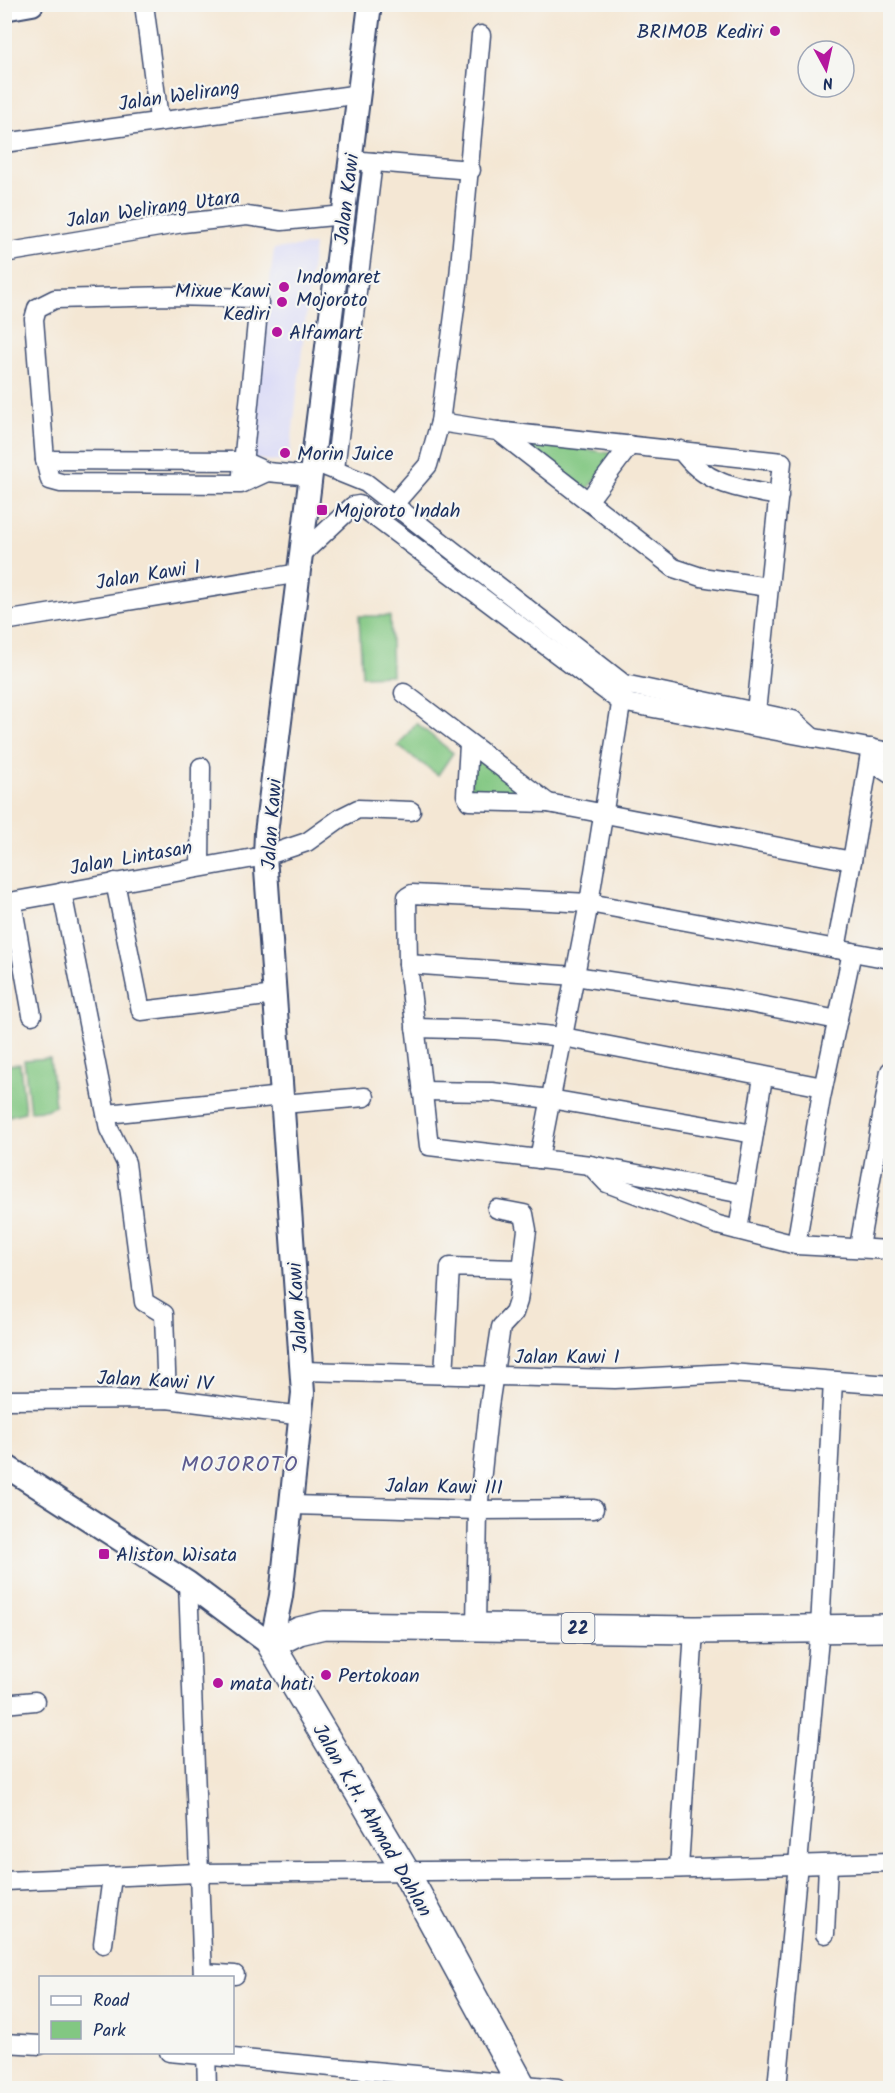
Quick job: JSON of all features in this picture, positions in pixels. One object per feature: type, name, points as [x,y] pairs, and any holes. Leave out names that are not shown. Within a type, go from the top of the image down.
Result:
[{"type":"highway","name":"22","points":[[271,1645],[299,1631],[324,1625],[694,1630],[891,1628]]},
{"type":"highway","name":"Jalan K.H. Ahmad Dahlan","points":[[271,1645],[404,1869],[523,2088]]},
{"type":"main road","points":[[4,9],[32,4]]},
{"type":"main road","name":"Jalan Kawi","points":[[271,1645],[282,1596],[303,1416],[302,1371],[265,856],[301,563],[321,469],[344,214],[362,161],[360,94],[370,4]]},
{"type":"main road","name":"Jalan K.H. Ahmad Dahlan","points":[[4,1465],[188,1583],[271,1645]]},
{"type":"street","points":[[144,4],[159,119]]},
{"type":"street","points":[[394,504],[428,465],[440,422],[471,170],[481,35]]},
{"type":"street","name":"Jalan Welirang","points":[[4,143],[159,119],[360,94]]},
{"type":"street","points":[[321,469],[362,161],[471,170]]},
{"type":"street","name":"Jalan Welirang Utara","points":[[4,253],[183,223],[247,216],[282,221],[344,214]]},
{"type":"street","points":[[241,484],[261,307],[259,302],[254,298],[171,296],[55,299],[37,308],[34,319],[45,460],[48,477],[53,483],[241,484],[267,472],[321,469],[366,483],[429,532],[622,693],[756,712],[794,720],[813,738]]},
{"type":"street","points":[[440,422],[498,431],[782,462],[756,712]]},
{"type":"street","points":[[498,431],[674,568],[701,577],[768,587]]},
{"type":"street","points":[[588,501],[630,445]]},
{"type":"street","points":[[681,450],[691,464],[721,483],[779,496]]},
{"type":"street","points":[[45,460],[243,461],[267,472]]},
{"type":"street","points":[[301,563],[356,505],[364,507],[622,693],[813,738],[870,754],[891,752]]},
{"type":"street","points":[[418,547],[429,532]]},
{"type":"street","name":"Jalan Kawi I","points":[[4,621],[301,563]]},
{"type":"street","points":[[404,693],[548,803]]},
{"type":"street","points":[[539,1159],[589,903],[605,813],[622,693]]},
{"type":"street","points":[[469,744],[466,795],[469,801],[548,803],[852,861]]},
{"type":"street","points":[[870,754],[891,774]]},
{"type":"street","points":[[796,1245],[837,1020],[852,861],[870,754]]},
{"type":"street","points":[[200,867],[201,767]]},
{"type":"street","name":"Jalan Lintasan","points":[[8,902],[265,856],[307,842],[342,817],[358,809],[411,811]]},
{"type":"street","points":[[115,882],[141,1011],[275,995]]},
{"type":"street","points":[[62,892],[84,1011],[112,1136],[126,1163],[144,1302],[164,1314],[167,1399]]},
{"type":"street","points":[[743,1194],[590,1166],[429,1146],[408,964],[408,895],[589,903],[891,959]]},
{"type":"street","points":[[8,902],[32,1015]]},
{"type":"street","points":[[408,964],[575,976],[728,999],[837,1020]]},
{"type":"street","points":[[415,1028],[495,1030],[563,1037],[823,1087]]},
{"type":"street","points":[[859,1247],[891,1071]]},
{"type":"street","points":[[738,1230],[763,1077]]},
{"type":"street","points":[[422,1091],[492,1092],[550,1099],[754,1134]]},
{"type":"street","points":[[107,1114],[282,1100],[365,1097]]},
{"type":"street","points":[[590,1166],[608,1183],[718,1225],[796,1245],[891,1250]]},
{"type":"street","points":[[476,1626],[478,1510],[493,1378],[501,1327],[514,1313],[518,1300],[526,1216],[522,1213],[497,1209]]},
{"type":"street","points":[[444,1375],[450,1267],[521,1269]]},
{"type":"street","name":"Jalan Kawi I","points":[[302,1371],[493,1378],[615,1379],[730,1372],[891,1385]]},
{"type":"street","points":[[777,2088],[820,1628],[833,1381]]},
{"type":"street","name":"Jalan Kawi IV","points":[[4,1400],[167,1399],[303,1416]]},
{"type":"street","name":"Jalan Kawi III","points":[[292,1505],[478,1510],[594,1509]]},
{"type":"street","points":[[188,1583],[203,1975],[235,1975]]},
{"type":"street","points":[[679,1868],[694,1630]]},
{"type":"street","points":[[4,1704],[35,1701]]},
{"type":"street","points":[[4,1881],[199,1873],[404,1869],[679,1868],[891,1862]]},
{"type":"street","points":[[825,1934],[828,1865]]},
{"type":"street","points":[[103,1944],[112,1877]]},
{"type":"street","points":[[4,2043],[39,2045]]},
{"type":"street","points":[[207,2088],[206,2054],[523,2088],[558,2088]]},
{"type":"shaded area","points":[[314,245],[289,463],[248,458],[274,249]]},
{"type":"green space","points":[[518,439],[617,454],[587,490]]},
{"type":"green space","points":[[359,616],[390,616],[392,675],[362,676]]},
{"type":"green space","points":[[416,723],[453,753],[438,775],[398,746]]},
{"type":"green space","points":[[473,753],[535,798],[470,795]]},
{"type":"green space","points":[[50,1058],[55,1106],[45,1110],[30,1111],[24,1060]]},
{"type":"green space","points":[[20,1064],[25,1112],[5,1117],[5,1065]]},
{"type":"place","name":"BRIMOB Kediri","points":[[775,31]]},
{"type":"place","name":"Indomaret Mojoroto","points":[[284,287]]},
{"type":"place","name":"Mixue Kawi Kediri","points":[[282,302]]},
{"type":"place","name":"Alfamart","points":[[277,332]]},
{"type":"place","name":"Morin Juice","points":[[285,453]]},
{"type":"place","name":"Mojoroto Indah","points":[[322,510]]},
{"type":"place","name":"Aliston Wisata","points":[[104,1554]]},
{"type":"place","name":"Pertokoan","points":[[326,1675]]},
{"type":"place","name":"mata hati","points":[[218,1683]]},
{"type":"district","name":"MOJOROTO","points":[[240,1463]]}]
